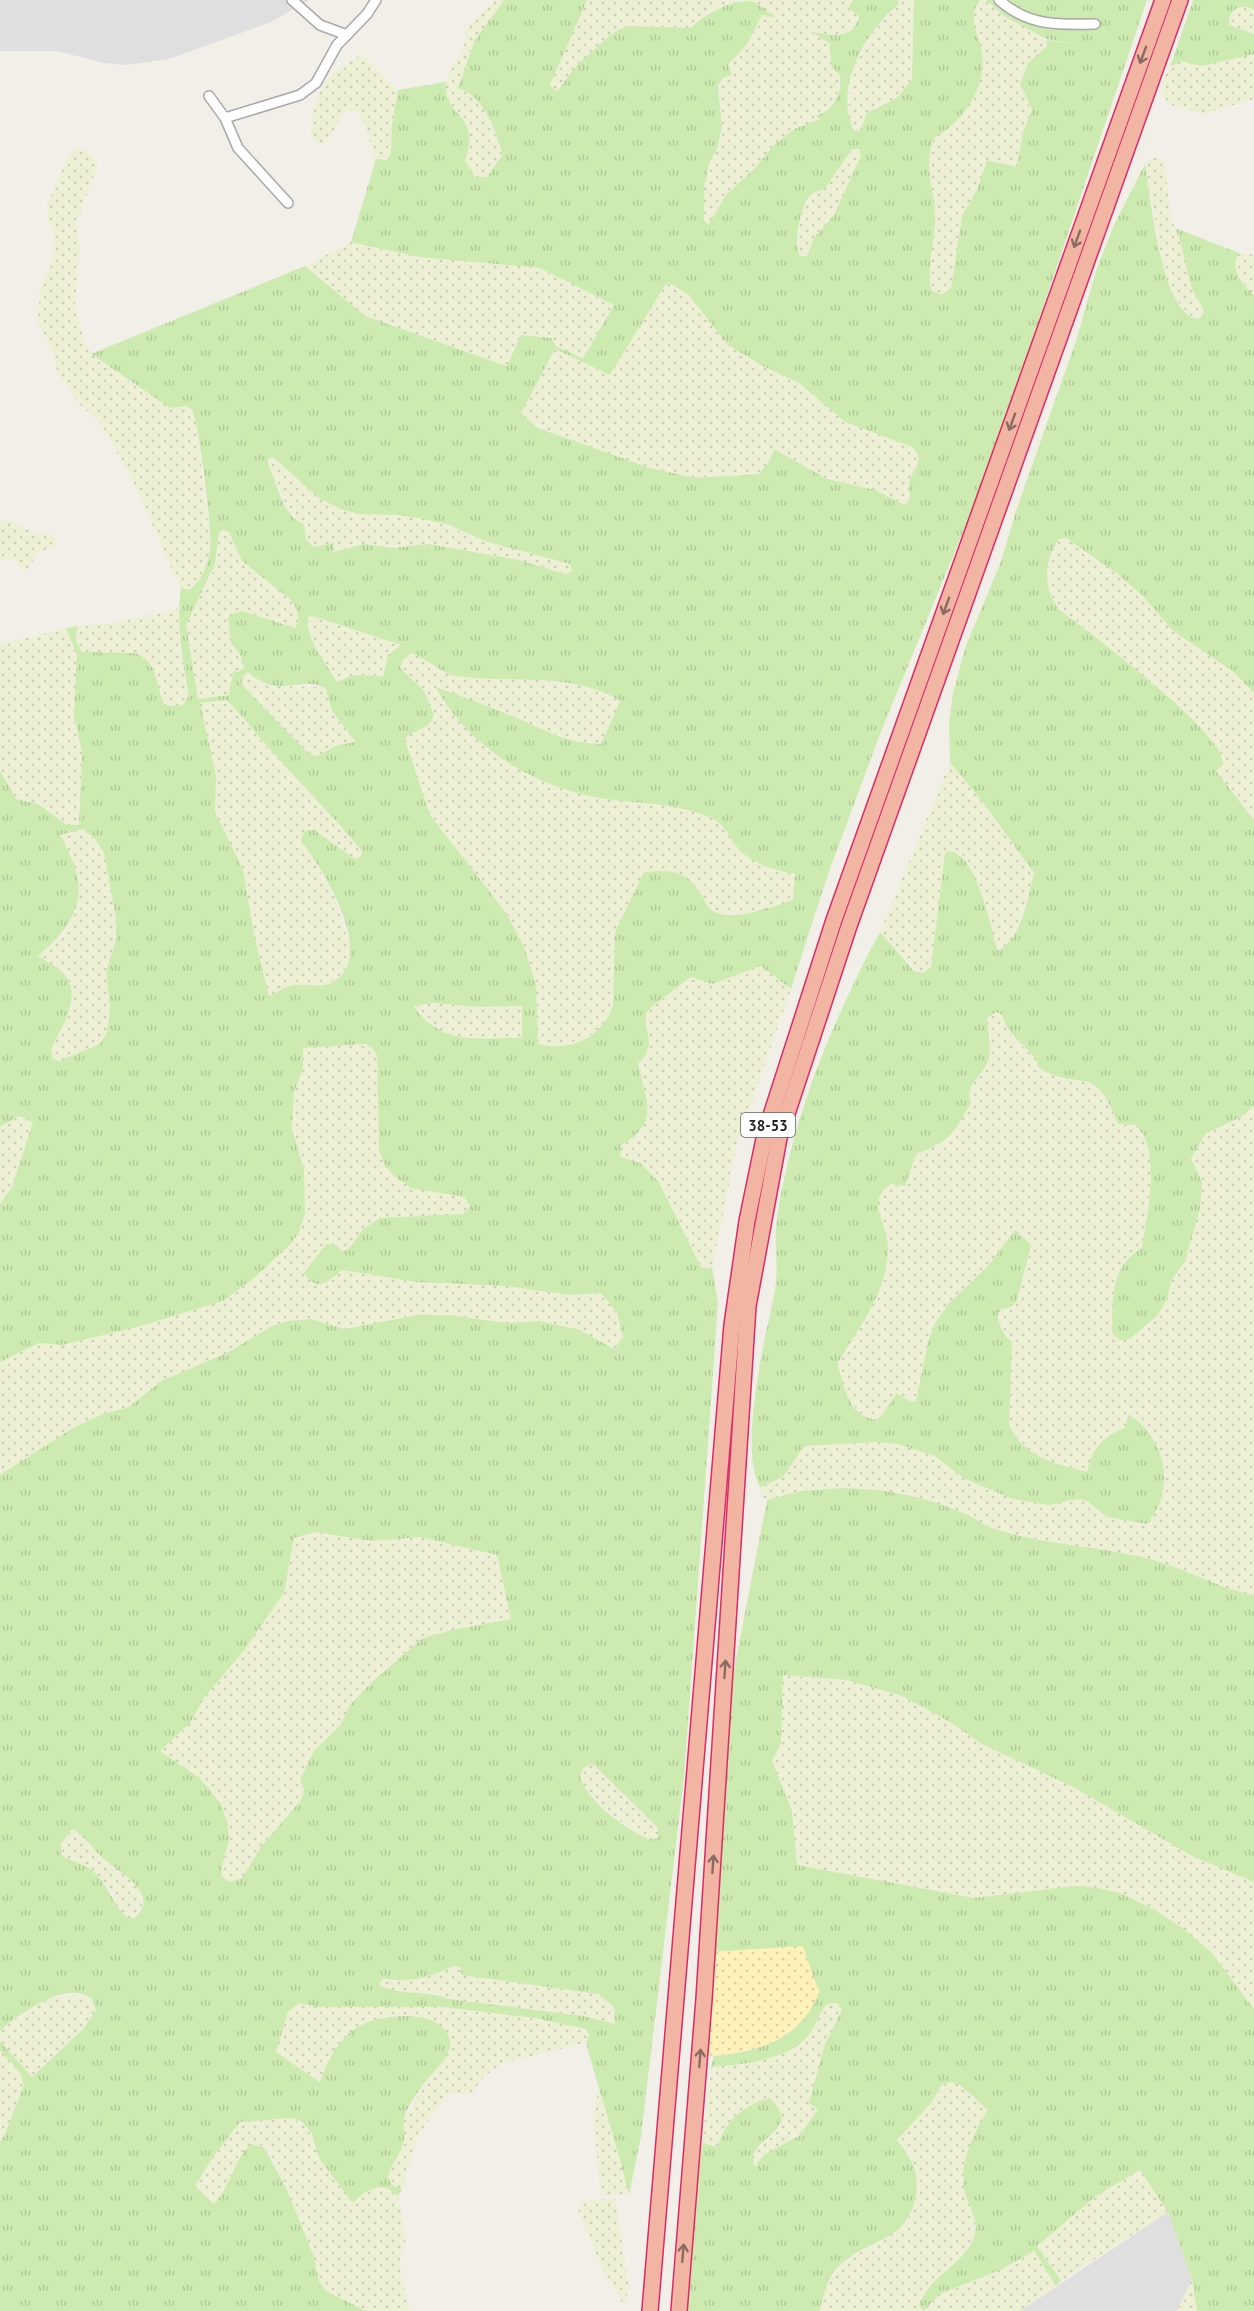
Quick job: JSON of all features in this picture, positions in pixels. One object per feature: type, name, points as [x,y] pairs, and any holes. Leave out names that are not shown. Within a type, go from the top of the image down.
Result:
[{"type":"highway","name":"38-53","points":[[650,2311],[732,1325],[747,1221],[765,1134],[838,909],[1163,0]]},
{"type":"highway","name":"38-53","points":[[679,2311],[704,2000],[748,1306],[779,1138],[849,926],[1180,0]]},
{"type":"street","points":[[292,0],[320,25],[346,35]]},
{"type":"street","points":[[225,118],[300,95],[316,83],[337,45],[367,14],[376,0]]},
{"type":"street","points":[[999,0],[1010,10],[1032,21],[1056,25],[1095,24]]},
{"type":"street","points":[[209,96],[225,118],[238,148],[288,203]]},
{"type":"shaded area","points":[[0,0],[309,0],[271,22],[169,59],[126,65],[104,63],[57,51],[0,51]]},
{"type":"shaded area","points":[[1168,2212],[1192,2279],[1177,2311],[1020,2311]]},
{"type":"green space","points":[[494,0],[504,0],[475,40],[458,88],[472,96],[485,109],[503,154],[487,177],[480,179],[471,174],[465,159],[470,144],[469,126],[449,103],[445,87],[449,72],[463,47],[467,27]]},
{"type":"green space","points":[[504,0],[587,0],[550,85],[557,91],[578,64],[609,36],[622,28],[629,26],[691,28],[718,9],[743,1],[758,4],[776,18],[762,15],[748,43],[728,65],[732,75],[723,78],[718,85],[722,126],[717,149],[709,163],[704,187],[704,221],[708,225],[726,195],[755,168],[773,146],[794,129],[820,119],[816,116],[827,110],[838,95],[840,76],[832,67],[829,43],[811,32],[834,35],[847,33],[856,24],[859,16],[848,8],[853,0],[898,0],[898,5],[874,30],[864,45],[850,79],[847,97],[849,114],[854,130],[860,131],[867,113],[898,97],[912,79],[914,0],[980,0],[974,14],[983,66],[977,91],[954,123],[934,138],[929,159],[935,210],[930,281],[931,290],[941,295],[951,288],[962,216],[977,190],[987,160],[1017,167],[1023,132],[1032,110],[1020,84],[1028,63],[1047,46],[1047,40],[1082,45],[1046,39],[1004,16],[986,0],[1147,0],[987,473],[878,739],[826,880],[791,989],[761,966],[712,984],[691,977],[651,1007],[646,1014],[649,1044],[644,1057],[638,1064],[647,1101],[646,1120],[633,1137],[620,1146],[621,1157],[640,1163],[659,1182],[701,1267],[705,1269],[712,1267],[718,1303],[684,1777],[641,2136],[629,2195],[586,2042],[589,2035],[586,2029],[534,2018],[443,2007],[317,2007],[299,2003],[288,2012],[276,2052],[320,2082],[339,2044],[351,2032],[368,2022],[396,2016],[411,2016],[437,2023],[446,2031],[450,2043],[447,2055],[414,2097],[405,2117],[404,2141],[388,2177],[392,2185],[402,2189],[398,2197],[381,2187],[369,2190],[353,2203],[320,2160],[311,2132],[301,2121],[292,2118],[240,2122],[215,2154],[195,2186],[214,2204],[251,2144],[264,2147],[286,2188],[313,2254],[319,2281],[326,2291],[366,2311],[0,2311],[0,2141],[2,2141],[24,2085],[20,2073],[0,2050],[0,2041],[32,2077],[83,2029],[96,2010],[93,2000],[83,1994],[71,1993],[44,2001],[0,2031],[0,1475],[73,1428],[103,1414],[129,1407],[161,1381],[227,1353],[270,1327],[287,1321],[311,1319],[344,1329],[418,1315],[449,1315],[508,1323],[540,1321],[580,1330],[614,1349],[623,1337],[617,1313],[601,1293],[569,1295],[507,1286],[417,1282],[342,1270],[323,1284],[313,1283],[309,1279],[304,1273],[326,1244],[335,1245],[343,1251],[349,1249],[363,1229],[380,1218],[463,1214],[470,1206],[464,1197],[411,1188],[394,1176],[385,1165],[379,1151],[377,1055],[365,1044],[303,1048],[303,1070],[294,1092],[292,1129],[304,1169],[305,1213],[299,1232],[291,1244],[254,1278],[223,1301],[137,1327],[62,1345],[39,1343],[0,1362],[0,1204],[12,1187],[33,1122],[19,1116],[0,1127],[0,771],[16,799],[38,804],[67,825],[79,825],[82,753],[74,717],[77,655],[66,628],[78,626],[75,639],[82,652],[135,653],[143,657],[152,668],[164,704],[183,705],[189,695],[179,628],[181,587],[188,590],[200,579],[210,551],[205,480],[192,410],[186,406],[170,408],[91,354],[305,266],[365,316],[507,366],[521,335],[551,338],[557,347],[583,358],[614,305],[540,268],[419,257],[351,242],[376,159],[386,160],[391,154],[392,124],[398,90],[446,82],[446,94],[450,103],[466,124],[469,133],[465,160],[475,177],[487,177],[503,154],[488,115],[476,99],[458,88],[475,40]],"holes":[[[853,149],[859,149],[861,156],[834,215],[814,238],[807,256],[800,256],[797,243],[804,206],[812,194],[826,186]],[[669,283],[688,294],[728,345],[763,366],[799,383],[845,422],[912,447],[918,461],[909,483],[909,503],[903,504],[875,490],[827,479],[774,449],[770,460],[759,474],[695,478],[650,468],[538,428],[521,413],[555,349],[610,375],[665,285]],[[273,457],[320,499],[343,510],[359,514],[398,515],[449,525],[485,541],[570,564],[572,571],[565,574],[519,560],[429,544],[394,548],[364,544],[332,552],[334,543],[313,547],[306,539],[304,524],[291,515],[268,463],[268,459]],[[222,530],[229,532],[242,561],[292,601],[298,618],[295,628],[242,611],[232,614],[228,618],[231,643],[240,654],[244,668],[238,672],[233,671],[229,695],[198,699],[186,625],[215,564],[219,534]],[[309,615],[401,645],[388,655],[383,676],[353,675],[337,682],[309,632]],[[412,653],[452,675],[580,685],[601,691],[620,701],[601,744],[563,738],[436,687],[465,728],[484,745],[527,774],[575,792],[600,798],[670,806],[711,818],[723,827],[744,854],[771,868],[795,874],[793,900],[754,912],[723,914],[711,909],[697,888],[685,877],[663,871],[644,872],[615,932],[613,1005],[608,1016],[601,1026],[584,1040],[562,1046],[538,1044],[536,985],[524,947],[506,913],[430,815],[405,740],[412,733],[428,725],[434,715],[424,691],[400,668],[404,658]],[[248,672],[270,685],[308,684],[326,689],[332,711],[356,742],[338,745],[317,756],[307,752],[241,684],[244,675]],[[226,700],[362,851],[362,856],[355,859],[314,830],[306,831],[301,838],[333,891],[349,935],[350,954],[345,971],[331,983],[291,986],[269,996],[254,934],[243,870],[215,812],[216,775],[200,703]],[[83,829],[95,839],[104,853],[116,919],[116,940],[106,971],[110,1010],[107,1032],[100,1044],[59,1061],[53,1058],[51,1050],[68,1013],[72,993],[65,975],[38,956],[65,929],[73,915],[78,901],[79,887],[76,871],[60,835]],[[434,1003],[481,1007],[522,1006],[522,1038],[462,1037],[436,1028],[413,1006]],[[315,1532],[373,1541],[420,1537],[497,1555],[511,1619],[423,1638],[372,1682],[350,1705],[341,1724],[314,1751],[300,1779],[304,1791],[301,1800],[261,1847],[242,1878],[229,1882],[222,1877],[221,1871],[229,1839],[228,1825],[221,1804],[200,1778],[160,1751],[190,1723],[204,1698],[245,1649],[284,1593],[294,1538]],[[593,1764],[658,1828],[658,1838],[651,1840],[631,1830],[600,1806],[584,1787],[580,1777],[583,1768]],[[72,1829],[103,1858],[127,1876],[140,1891],[143,1900],[142,1909],[135,1918],[128,1918],[94,1872],[61,1855],[61,1844]],[[453,1966],[460,1967],[462,1975],[598,1994],[614,2007],[615,2024],[584,2016],[397,1991],[379,1985],[383,1978],[410,1980]]]},
{"type":"green space","points":[[587,0],[741,0],[712,10],[691,28],[629,26],[622,28],[609,36],[578,64],[559,90],[553,90],[550,85]]},
{"type":"green space","points":[[745,0],[853,0],[848,8],[859,15],[854,28],[844,35],[813,33],[829,43],[832,67],[840,76],[837,98],[820,115],[821,119],[794,129],[773,146],[755,168],[726,195],[711,223],[707,225],[704,221],[704,187],[709,163],[722,134],[719,82],[732,74],[728,65],[748,43],[762,15],[774,17]]},
{"type":"green space","points":[[898,0],[914,0],[912,79],[898,97],[875,107],[862,125],[862,130],[856,131],[848,117],[851,71],[875,29],[898,5]]},
{"type":"green space","points":[[980,0],[986,0],[1004,16],[1044,37],[1048,45],[1028,63],[1021,77],[1023,92],[1032,110],[1023,132],[1017,167],[987,160],[977,190],[962,216],[951,288],[947,293],[938,295],[931,290],[928,271],[935,219],[928,156],[934,137],[963,114],[979,80],[982,64],[972,20]]},
{"type":"green space","points":[[1193,0],[1254,0],[1254,10],[1240,7],[1233,11],[1229,25],[1254,34],[1254,54],[1202,66],[1181,61],[1170,67]]},
{"type":"green space","points":[[1248,7],[1254,10],[1254,34],[1229,25],[1232,12],[1237,8]]},
{"type":"green space","points":[[362,54],[398,90],[392,124],[391,154],[383,161],[374,157],[364,123],[356,111],[348,110],[343,114],[328,142],[319,144],[311,137],[313,108],[323,85],[333,72]]},
{"type":"green space","points":[[1254,54],[1254,99],[1203,114],[1168,104],[1163,97],[1161,86],[1165,75],[1177,62],[1186,61],[1202,66]]},
{"type":"green space","points":[[76,149],[88,151],[98,164],[76,225],[80,252],[75,302],[83,339],[91,354],[138,388],[186,406],[195,415],[211,549],[201,576],[191,589],[183,589],[179,585],[131,477],[99,421],[79,404],[68,389],[55,366],[55,356],[38,323],[40,286],[50,269],[53,252],[54,234],[47,216],[47,205],[68,157]]},
{"type":"green space","points":[[854,149],[859,149],[861,156],[837,210],[821,230],[808,254],[800,256],[798,251],[799,218],[804,206],[812,194],[830,182],[839,165]]},
{"type":"green space","points":[[1153,157],[1165,162],[1170,216],[1184,251],[1193,291],[1204,309],[1204,314],[1199,319],[1192,317],[1180,305],[1165,276],[1145,164]]},
{"type":"green space","points":[[1145,164],[1154,226],[1166,277],[1175,298],[1186,313],[1199,319],[1204,314],[1192,288],[1175,228],[1239,253],[1236,260],[1236,272],[1254,296],[1254,693],[1234,672],[1173,631],[1142,595],[1115,572],[1066,538],[1059,539],[1050,556],[1048,583],[1059,609],[1153,684],[1203,730],[1218,750],[1223,764],[1216,771],[1254,820],[1254,1106],[1241,1117],[1206,1133],[1191,1158],[1202,1182],[1200,1208],[1185,1261],[1171,1281],[1167,1300],[1157,1316],[1130,1339],[1120,1340],[1112,1333],[1115,1285],[1124,1265],[1142,1248],[1149,1201],[1151,1165],[1143,1135],[1134,1125],[1118,1124],[1101,1091],[1093,1085],[1052,1075],[1038,1067],[1033,1055],[1016,1039],[1002,1015],[996,1012],[987,1018],[990,1048],[987,1063],[972,1085],[969,1097],[971,1103],[959,1123],[950,1136],[937,1145],[916,1154],[905,1186],[891,1184],[879,1198],[879,1212],[888,1246],[883,1278],[863,1323],[837,1364],[849,1399],[859,1413],[867,1417],[878,1420],[897,1393],[910,1402],[916,1401],[928,1342],[935,1323],[949,1303],[987,1267],[1015,1230],[1031,1245],[1017,1301],[1011,1307],[998,1310],[1001,1328],[1012,1342],[1009,1425],[1023,1445],[1032,1452],[1052,1462],[1087,1472],[1095,1450],[1110,1435],[1125,1428],[1129,1414],[1147,1430],[1160,1455],[1164,1479],[1160,1503],[1147,1524],[1107,1517],[1087,1501],[1078,1499],[1049,1505],[1013,1499],[965,1479],[935,1456],[897,1444],[877,1442],[804,1446],[783,1477],[760,1487],[754,1470],[752,1421],[755,1393],[776,1285],[777,1218],[793,1144],[804,1107],[830,1035],[846,1000],[880,932],[914,971],[923,973],[931,967],[945,852],[956,853],[965,861],[973,874],[986,908],[998,951],[1013,936],[1023,916],[1034,873],[988,809],[950,762],[949,722],[953,693],[965,648],[1000,564],[1017,508],[1077,338],[1096,271],[1113,227]]},
{"type":"green space","points":[[351,242],[419,257],[540,268],[614,305],[583,358],[557,347],[508,366],[365,316],[305,266]]},
{"type":"green space","points":[[1239,253],[1254,255],[1254,296],[1236,273],[1235,264]]},
{"type":"green space","points":[[669,283],[688,294],[728,345],[763,366],[799,383],[845,422],[912,447],[917,453],[919,464],[909,482],[909,503],[903,504],[875,490],[827,479],[774,449],[770,460],[759,474],[695,478],[650,468],[546,431],[524,417],[521,413],[555,349],[611,375],[665,284]]},
{"type":"green space","points":[[270,457],[275,458],[320,499],[343,510],[359,514],[411,516],[437,522],[485,541],[570,564],[572,571],[565,574],[519,560],[429,544],[394,548],[364,544],[331,552],[333,544],[313,547],[307,541],[300,523],[291,516],[268,463]]},
{"type":"green space","points":[[0,521],[12,521],[35,533],[53,534],[58,545],[39,552],[27,569],[20,569],[15,558],[0,561]]},
{"type":"green space","points":[[224,530],[229,532],[238,555],[246,565],[292,601],[298,620],[295,628],[242,611],[231,643],[240,654],[244,668],[240,672],[233,671],[229,695],[198,699],[186,625],[212,573],[219,534]]},
{"type":"green space","points":[[1066,538],[1115,572],[1142,595],[1173,631],[1234,672],[1254,693],[1254,820],[1216,770],[1223,764],[1221,754],[1136,670],[1055,604],[1048,587],[1047,567],[1057,541]]},
{"type":"green space","points":[[178,609],[181,653],[189,695],[183,705],[164,704],[153,669],[135,653],[82,653],[76,644],[78,626],[118,622]]},
{"type":"green space","points":[[309,615],[402,645],[386,660],[383,676],[353,675],[337,682],[310,638]]},
{"type":"green space","points":[[66,628],[77,655],[75,727],[82,753],[79,825],[67,825],[38,804],[16,799],[0,771],[0,644]]},
{"type":"green space","points":[[412,653],[428,660],[441,670],[574,684],[594,689],[620,701],[601,744],[591,744],[554,736],[508,714],[436,687],[451,711],[489,751],[535,777],[583,794],[683,807],[714,819],[748,857],[771,868],[795,874],[793,900],[757,913],[718,913],[709,907],[696,884],[600,1028],[573,1045],[559,1047],[537,1044],[536,985],[524,947],[506,913],[430,815],[405,740],[410,733],[430,723],[434,715],[400,668],[404,658]]},
{"type":"green space","points":[[248,672],[260,682],[271,686],[323,687],[329,694],[332,711],[356,742],[330,749],[317,756],[307,752],[241,684],[242,677]]},
{"type":"green space","points":[[226,700],[247,720],[267,747],[306,786],[362,851],[362,856],[355,859],[313,830],[301,838],[334,896],[352,952],[344,972],[328,985],[291,985],[269,996],[254,934],[243,870],[216,817],[213,806],[216,787],[214,764],[199,703]]},
{"type":"green space","points":[[950,762],[1035,873],[1017,929],[1009,942],[998,951],[971,870],[962,854],[945,852],[932,964],[926,971],[917,972],[880,932]]},
{"type":"green space","points":[[83,829],[95,839],[104,853],[116,919],[116,940],[106,971],[110,1010],[107,1032],[100,1044],[61,1061],[53,1058],[51,1050],[71,1006],[72,994],[38,956],[65,932],[76,911],[78,895],[76,873],[60,835]]},
{"type":"green space","points":[[761,966],[791,989],[736,1148],[713,1265],[705,1269],[700,1265],[664,1190],[640,1163],[621,1157],[620,1146],[640,1133],[648,1113],[638,1064],[642,1060],[648,1027],[645,1018],[648,1010],[691,977],[712,984]]},
{"type":"green space","points":[[446,1002],[481,1007],[522,1006],[522,1039],[448,1036],[426,1022],[412,1006]]},
{"type":"green space","points":[[993,1012],[1002,1015],[1012,1038],[1035,1056],[1038,1068],[1065,1080],[1077,1078],[1093,1083],[1107,1099],[1118,1124],[1134,1125],[1145,1139],[1153,1170],[1142,1248],[1126,1259],[1116,1278],[1112,1333],[1130,1339],[1153,1322],[1161,1310],[1171,1281],[1186,1256],[1202,1182],[1191,1158],[1206,1133],[1241,1117],[1254,1106],[1254,1595],[1224,1588],[1177,1567],[1144,1558],[1012,1535],[983,1526],[962,1512],[904,1494],[841,1488],[801,1491],[767,1500],[760,1495],[760,1487],[783,1477],[804,1445],[884,1442],[928,1452],[965,1479],[1013,1499],[1049,1505],[1078,1499],[1087,1501],[1107,1517],[1147,1524],[1158,1507],[1165,1485],[1161,1461],[1149,1432],[1129,1414],[1125,1428],[1111,1433],[1097,1448],[1088,1472],[1043,1460],[1029,1451],[1009,1425],[1012,1342],[1001,1329],[998,1310],[1011,1307],[1019,1297],[1031,1246],[1015,1230],[987,1267],[949,1303],[935,1323],[928,1342],[916,1401],[907,1400],[878,1420],[860,1413],[846,1396],[837,1364],[875,1300],[888,1246],[877,1211],[877,1200],[891,1184],[905,1186],[916,1154],[949,1139],[959,1124],[970,1103],[969,1087],[982,1074],[988,1061],[987,1018]]},
{"type":"green space","points":[[360,1044],[372,1048],[377,1055],[379,1151],[389,1171],[411,1188],[464,1197],[470,1206],[463,1214],[374,1221],[363,1229],[349,1249],[343,1251],[339,1248],[323,1285],[342,1270],[417,1282],[507,1286],[569,1295],[601,1293],[612,1305],[620,1321],[623,1333],[619,1344],[614,1349],[579,1330],[540,1321],[508,1323],[449,1315],[418,1315],[344,1329],[311,1319],[287,1321],[270,1327],[227,1353],[161,1381],[129,1407],[103,1414],[73,1428],[0,1475],[0,1362],[39,1343],[62,1345],[223,1301],[254,1278],[292,1244],[302,1226],[305,1206],[304,1169],[292,1129],[294,1092],[302,1076],[303,1048]]},
{"type":"green space","points":[[19,1116],[33,1121],[12,1187],[0,1204],[0,1127]]},
{"type":"green space","points":[[841,1488],[889,1492],[921,1498],[966,1514],[998,1530],[1034,1539],[1146,1558],[1226,1588],[1254,1595],[1254,1882],[1192,1856],[1075,1788],[984,1745],[948,1721],[902,1696],[847,1680],[783,1675],[781,1743],[772,1761],[792,1811],[797,1865],[974,1898],[1075,1886],[1098,1888],[1120,1893],[1153,1909],[1184,1929],[1212,1953],[1254,2009],[1254,2311],[1197,2311],[1192,2279],[1168,2212],[1140,2170],[1096,2196],[1037,2246],[1061,2281],[1056,2286],[1034,2251],[1002,2269],[940,2294],[923,2311],[919,2305],[924,2295],[939,2277],[963,2255],[970,2246],[976,2231],[975,2220],[963,2182],[965,2160],[972,2139],[988,2110],[960,2085],[950,2082],[941,2086],[931,2103],[897,2140],[910,2158],[917,2178],[912,2210],[896,2231],[839,2266],[829,2281],[819,2311],[684,2311],[702,2143],[718,2147],[725,2129],[737,2115],[752,2105],[770,2098],[779,2110],[781,2120],[778,2128],[757,2149],[753,2157],[755,2167],[764,2155],[800,2135],[818,2109],[809,2103],[825,2044],[842,2010],[837,2003],[827,2004],[808,2036],[789,2051],[763,2060],[711,2067],[714,2056],[747,2051],[777,2040],[790,2032],[811,2008],[819,1992],[819,1989],[710,1952],[733,1674],[767,1500],[801,1491]]},
{"type":"green space","points":[[315,1532],[373,1541],[420,1537],[497,1555],[511,1619],[423,1638],[372,1682],[350,1705],[341,1724],[321,1743],[309,1760],[300,1778],[303,1795],[295,1809],[242,1878],[229,1882],[222,1877],[221,1871],[229,1840],[228,1825],[221,1804],[200,1778],[160,1751],[184,1730],[204,1698],[245,1649],[284,1593],[294,1538]]},
{"type":"green space","points":[[783,1675],[847,1680],[902,1696],[948,1721],[984,1745],[1075,1788],[1192,1856],[1254,1882],[1254,2009],[1212,1953],[1169,1919],[1120,1893],[1075,1886],[974,1898],[796,1865],[792,1811],[772,1764],[781,1740]]},
{"type":"green space","points":[[589,1765],[597,1765],[658,1828],[658,1838],[651,1840],[638,1834],[601,1806],[580,1780],[581,1771]]},
{"type":"green space","points":[[72,1829],[103,1858],[127,1875],[139,1889],[142,1905],[135,1918],[127,1918],[121,1913],[110,1890],[94,1872],[61,1855],[61,1844]]},
{"type":"green space","points":[[453,1966],[460,1967],[462,1975],[598,1994],[614,2007],[615,2024],[584,2016],[449,1999],[435,1993],[395,1993],[379,1985],[383,1978],[394,1981],[431,1976]]},
{"type":"green space","points":[[72,1995],[91,1998],[96,2010],[83,2029],[31,2077],[0,2041],[0,2031],[34,2005],[53,1998]]},
{"type":"green space","points":[[832,2002],[838,2003],[842,2010],[825,2044],[821,2064],[818,2109],[806,2129],[755,2167],[752,2158],[754,2152],[778,2130],[781,2123],[779,2110],[770,2098],[749,2106],[736,2115],[725,2128],[718,2148],[702,2143],[711,2067],[756,2061],[794,2048],[808,2037],[825,2005]]},
{"type":"green space","points":[[303,2003],[317,2007],[424,2006],[514,2015],[584,2028],[589,2037],[584,2043],[503,2063],[486,2075],[472,2092],[463,2095],[449,2094],[418,2135],[402,2189],[392,2185],[388,2177],[391,2165],[404,2143],[403,2121],[450,2042],[447,2034],[440,2026],[423,2019],[398,2015],[382,2017],[359,2026],[344,2038],[329,2059],[321,2082],[276,2052],[288,2012],[296,2004]]},
{"type":"green space","points":[[0,2050],[20,2073],[24,2085],[2,2141],[0,2141]]},
{"type":"green space","points":[[947,2082],[957,2083],[988,2110],[970,2144],[963,2175],[966,2197],[975,2219],[974,2236],[966,2251],[924,2293],[921,2299],[923,2310],[939,2294],[1002,2269],[1034,2251],[1056,2286],[1020,2311],[819,2311],[826,2284],[839,2265],[855,2254],[883,2241],[907,2222],[915,2202],[917,2175],[910,2155],[897,2140]]},
{"type":"green space","points":[[598,2091],[617,2145],[629,2195],[601,2195],[593,2118]]},
{"type":"green space","points":[[292,2118],[308,2127],[320,2160],[353,2202],[367,2190],[376,2187],[389,2189],[398,2197],[406,2239],[400,2259],[401,2274],[410,2311],[366,2311],[326,2291],[316,2275],[312,2254],[286,2188],[269,2152],[261,2145],[251,2144],[233,2170],[225,2192],[214,2204],[195,2186],[215,2154],[240,2122]]},
{"type":"green space","points":[[1140,2170],[1168,2212],[1061,2281],[1036,2246],[1096,2196]]},
{"type":"green space","points":[[615,2199],[629,2287],[624,2306],[603,2270],[578,2210],[583,2200]]},
{"type":"green space","points":[[1192,2279],[1197,2311],[1177,2311]]},
{"type":"sand","points":[[803,1946],[819,1993],[810,2010],[799,2023],[786,2034],[755,2049],[702,2056],[710,1952]]}]
